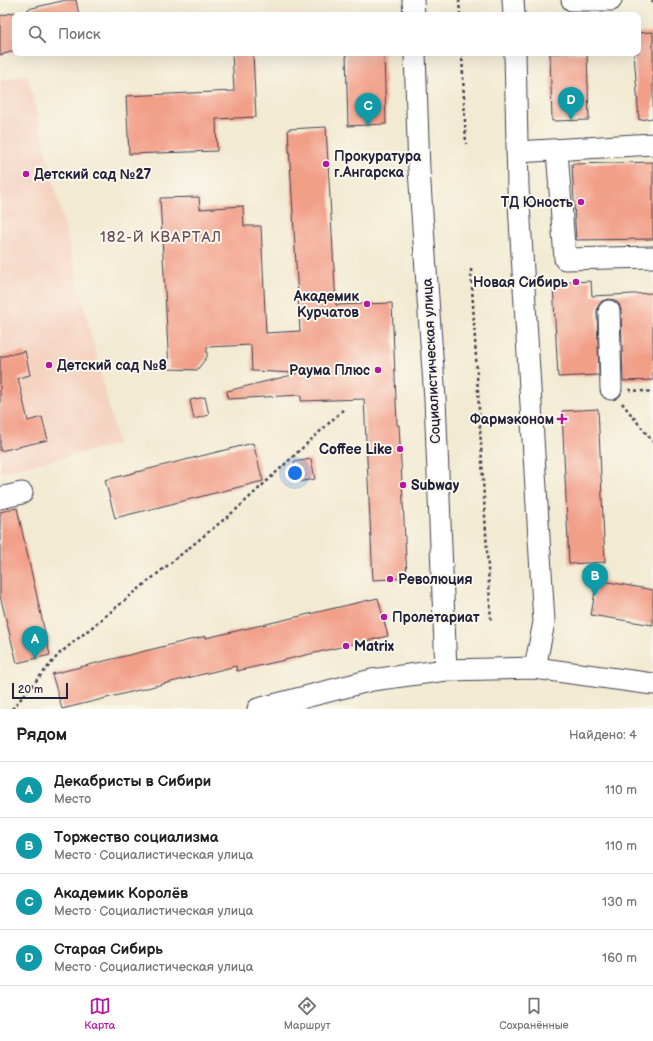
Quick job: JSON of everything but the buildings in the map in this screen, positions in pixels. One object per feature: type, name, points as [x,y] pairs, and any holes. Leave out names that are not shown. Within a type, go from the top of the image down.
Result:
[{"type":"street","points":[[413,0],[414,12]]},
{"type":"street","points":[[513,0],[514,12]]},
{"type":"street","points":[[572,0],[611,0]]},
{"type":"street","name":"Социалистическая улица","points":[[415,56],[418,170],[435,399],[446,670]]},
{"type":"street","points":[[514,56],[517,152],[544,622],[535,668]]},
{"type":"street","points":[[517,152],[653,144]]},
{"type":"street","points":[[558,150],[565,259],[653,257]]},
{"type":"street","points":[[608,311],[611,389]]},
{"type":"street","points":[[0,498],[22,493]]},
{"type":"street","points":[[258,709],[372,680],[446,670],[535,668],[653,684]]},
{"type":"path","points":[[459,0],[460,12]]},
{"type":"path","points":[[462,56],[466,144]]},
{"type":"path","points":[[471,269],[491,621]]},
{"type":"path","points":[[611,389],[653,442]]},
{"type":"path","points":[[12,709],[59,654],[238,508],[343,410]]},
{"type":"shaded area","name":"Детский сад №8","points":[[27,74],[118,444],[0,472],[0,81]]},
{"type":"place","name":"Старая Сибирь","points":[[571,120]]},
{"type":"place","name":"Академик Королёв","points":[[368,126]]},
{"type":"place","name":"Прокуратура г.Ангарска","points":[[326,164]]},
{"type":"place","name":"Детский сад №27","points":[[26,174]]},
{"type":"place","name":"ТД Юность","points":[[581,202]]},
{"type":"place","name":"Новая Сибирь","points":[[576,282]]},
{"type":"place","name":"Академик Курчатов","points":[[367,304]]},
{"type":"place","name":"Детский сад №8","points":[[49,365]]},
{"type":"place","name":"Раума Плюс","points":[[378,370]]},
{"type":"place","name":"Фармэконом","points":[[562,419]]},
{"type":"place","name":"Coffee Like","points":[[400,449]]},
{"type":"place","name":"Subway","points":[[403,485]]},
{"type":"place","name":"Революция","points":[[390,579]]},
{"type":"place","name":"Торжество социализма","points":[[595,596]]},
{"type":"place","name":"Пролетариат","points":[[384,617]]},
{"type":"place","name":"Matrix","points":[[346,646]]},
{"type":"place","name":"Декабристы в Сибири","points":[[35,659]]},
{"type":"district","name":"182-Й КВАРТАЛ","points":[[161,237]]}]
